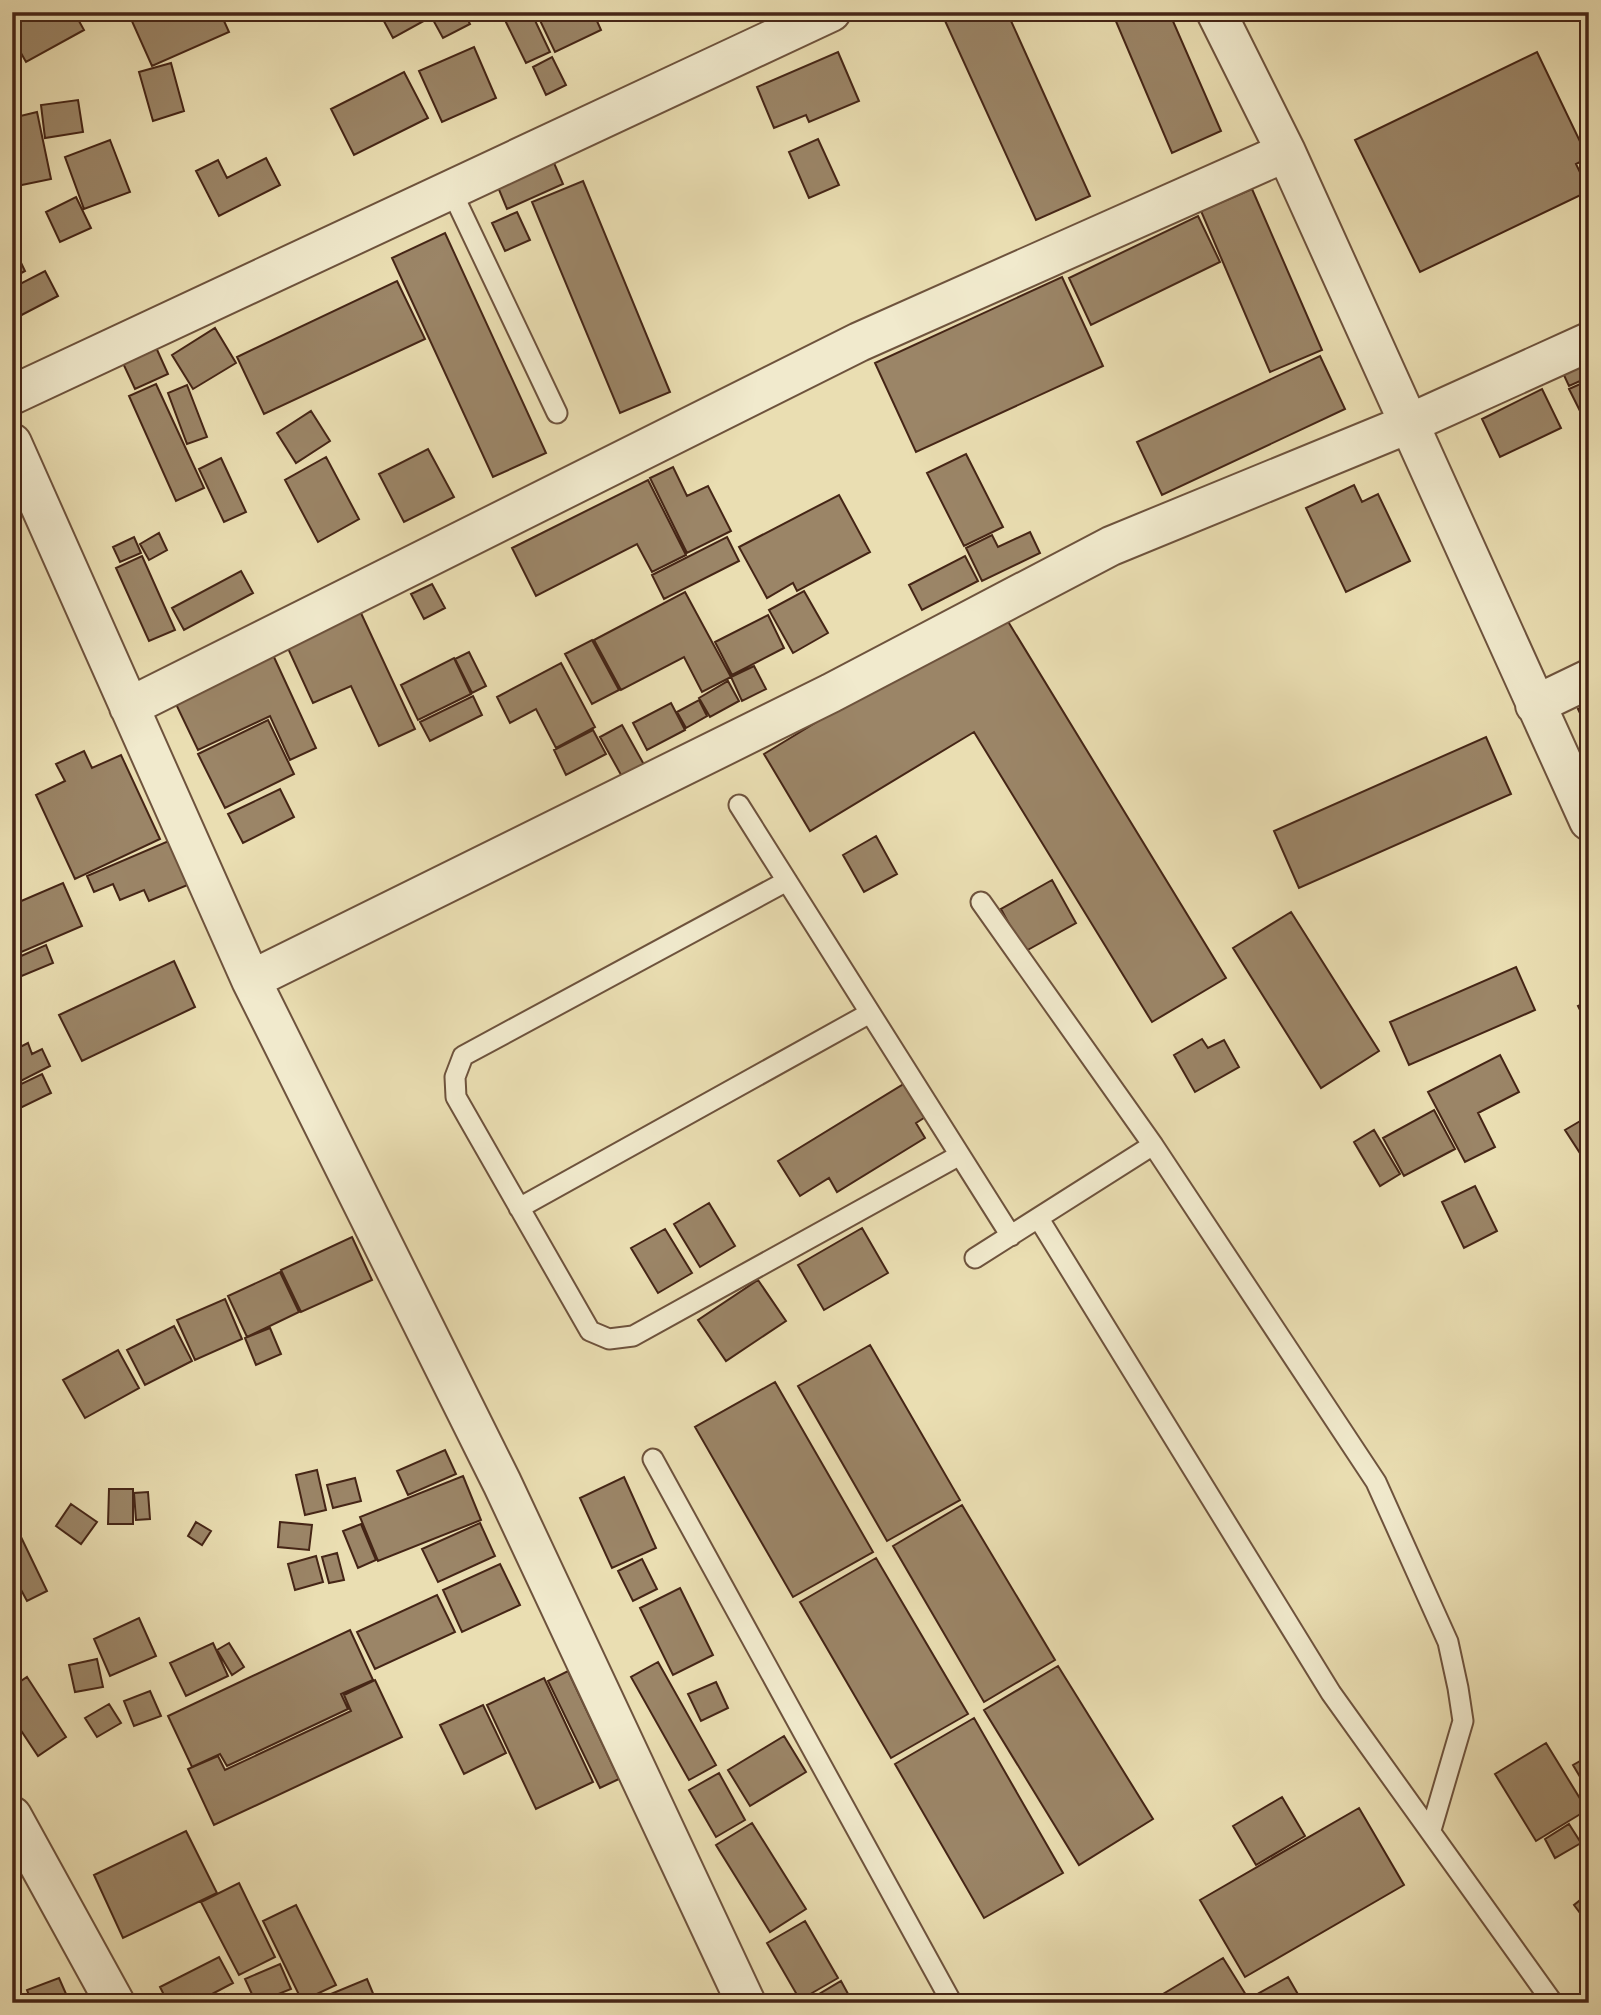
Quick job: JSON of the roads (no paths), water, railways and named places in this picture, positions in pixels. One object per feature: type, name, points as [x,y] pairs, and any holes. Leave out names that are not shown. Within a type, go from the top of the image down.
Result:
[{"type":"street","points":[[12,395],[831,12]]},
{"type":"street","points":[[1216,12],[1286,152],[1589,821]]},
{"type":"street","points":[[130,707],[859,342],[1286,152]]},
{"type":"street","points":[[251,979],[831,694],[1111,546],[1408,424],[1589,342]]},
{"type":"street","points":[[12,443],[251,979],[502,1483],[746,2003]]},
{"type":"street","points":[[1535,705],[1589,680]]},
{"type":"street","points":[[12,1816],[115,2003]]},
{"type":"lane","points":[[451,190],[557,413]]},
{"type":"lane","points":[[739,805],[1011,1236]]},
{"type":"lane","points":[[787,881],[463,1056],[455,1077],[456,1097],[590,1331],[609,1339],[633,1336],[960,1155]]},
{"type":"lane","points":[[981,902],[1153,1145],[1377,1482],[1448,1642],[1462,1721],[1431,1830]]},
{"type":"lane","points":[[519,1208],[870,1013]]},
{"type":"lane","points":[[975,1258],[1153,1145]]},
{"type":"lane","points":[[1039,1219],[1331,1693],[1553,2003]]},
{"type":"lane","points":[[653,1459],[951,2003]]}]
